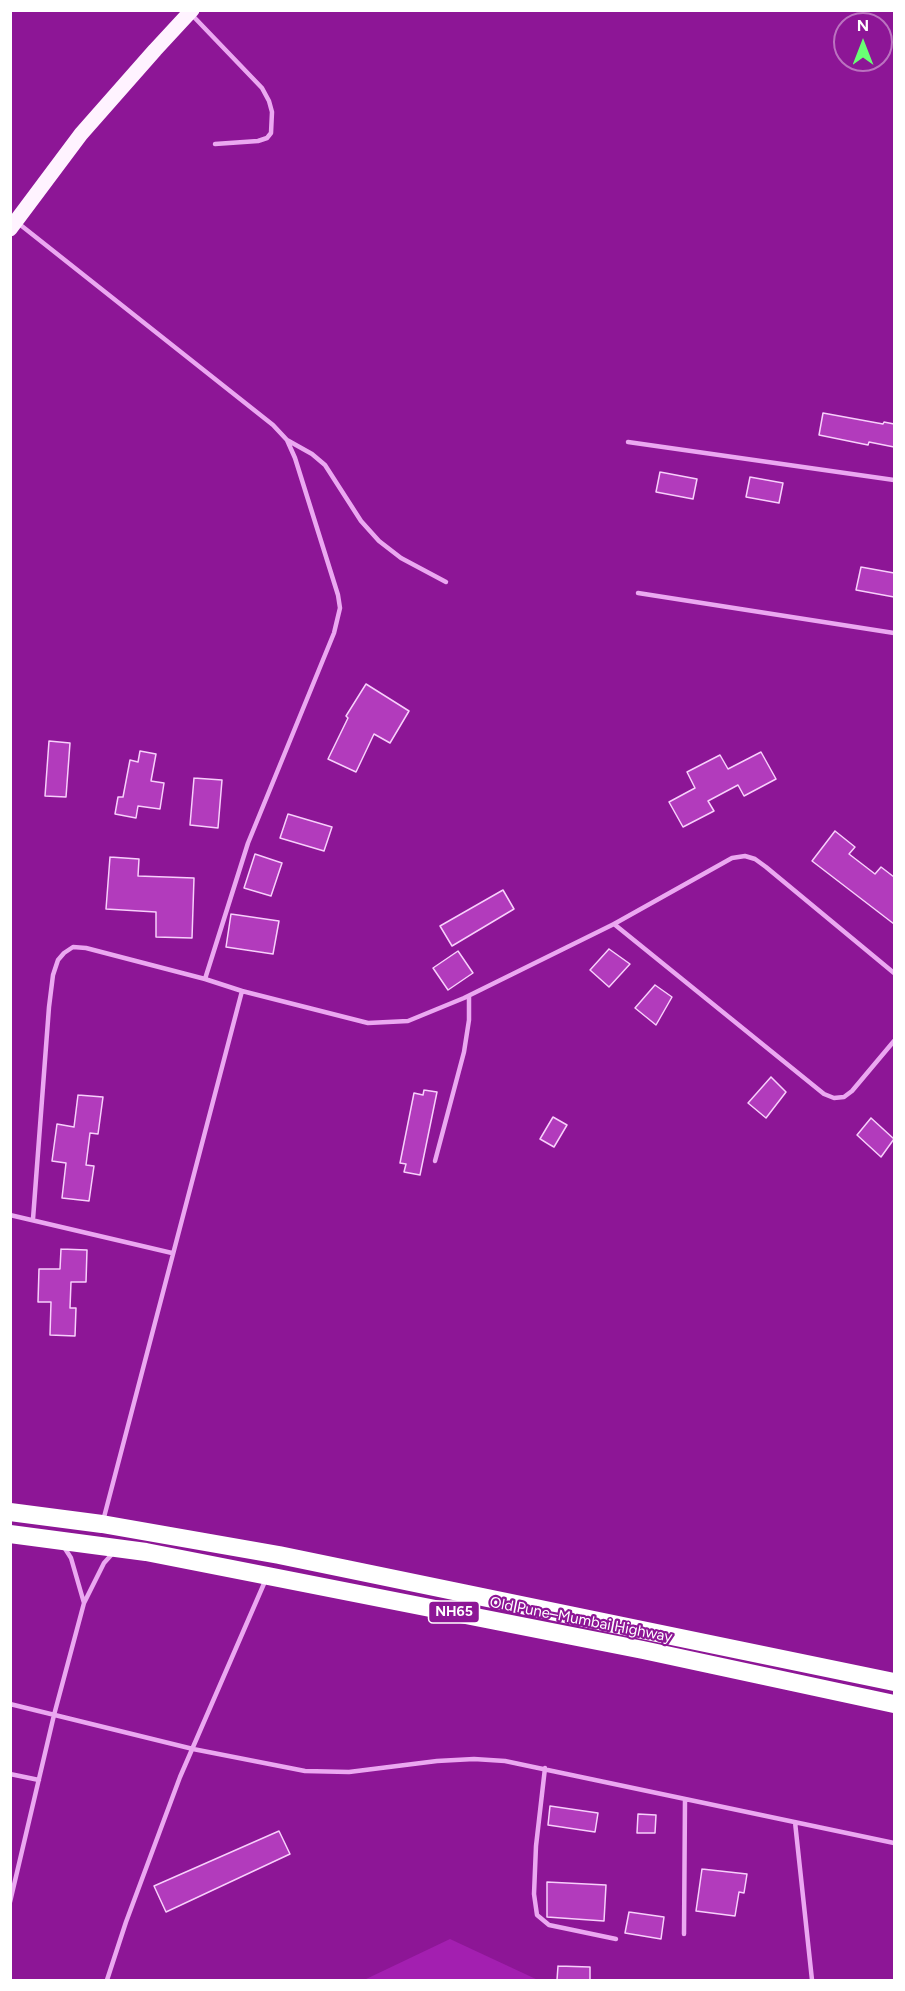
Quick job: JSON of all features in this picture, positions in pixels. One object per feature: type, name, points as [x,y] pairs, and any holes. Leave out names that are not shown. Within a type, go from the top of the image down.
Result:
[{"type":"highway","name":"Old Pune–Mumbai Highway","points":[[10,1512],[102,1524],[302,1560],[894,1682]]},
{"type":"highway","name":"Old Pune–Mumbai Highway","points":[[10,1534],[119,1548],[268,1576],[643,1650],[894,1704]]},
{"type":"main road","points":[[13,225],[81,134],[191,12]]},
{"type":"lane","points":[[191,12],[262,88],[272,112],[272,133],[267,138],[258,141],[215,144]]},
{"type":"lane","points":[[13,225],[273,425],[286,440],[295,458],[338,595],[340,608],[334,633],[248,843],[205,979]]},
{"type":"lane","points":[[286,440],[312,454],[325,465],[361,521],[379,541],[401,558],[446,582]]},
{"type":"lane","points":[[628,442],[894,480]]},
{"type":"lane","points":[[638,593],[894,633]]},
{"type":"lane","points":[[33,1219],[53,975],[58,960],[73,947],[86,948],[205,979],[346,1019],[383,1024],[408,1021],[469,996],[614,924],[732,858],[745,856],[755,859],[766,867],[894,973]]},
{"type":"lane","points":[[614,924],[825,1094],[834,1098],[852,1091],[894,1041]]},
{"type":"lane","points":[[97,1545],[242,991]]},
{"type":"lane","points":[[435,1161],[464,1052],[469,1020],[469,996]]},
{"type":"lane","points":[[10,1215],[172,1253]]},
{"type":"lane","points":[[54,1539],[63,1546],[71,1558],[84,1603]]},
{"type":"lane","points":[[10,1902],[54,1715],[84,1603],[104,1563],[119,1548]]},
{"type":"lane","points":[[107,1980],[148,1861],[193,1749],[268,1576]]},
{"type":"lane","points":[[10,1704],[193,1749],[305,1771],[349,1772],[437,1761],[474,1759],[505,1761],[894,1843]]},
{"type":"lane","points":[[545,1768],[536,1846],[534,1894],[537,1915],[549,1925],[616,1939]]},
{"type":"lane","points":[[10,1774],[39,1780]]},
{"type":"lane","points":[[684,1934],[685,1799]]},
{"type":"lane","points":[[795,1821],[812,1980]]},
{"type":"shaded area","points":[[450,1939],[538,1980],[364,1980]]},
{"type":"building","points":[[823,413],[894,424],[894,447],[869,442],[868,445],[819,435]]},
{"type":"building","points":[[660,472],[697,479],[693,499],[656,492]]},
{"type":"building","points":[[750,477],[783,483],[779,503],[746,497]]},
{"type":"building","points":[[861,567],[894,573],[894,597],[856,590]]},
{"type":"building","points":[[366,684],[409,711],[390,743],[374,734],[356,772],[328,759],[348,718],[346,716]]},
{"type":"building","points":[[49,741],[70,743],[66,797],[45,796]]},
{"type":"building","points":[[140,751],[156,754],[151,781],[164,783],[160,809],[138,806],[136,818],[115,814],[118,797],[123,797],[130,760],[138,762]]},
{"type":"building","points":[[761,752],[776,779],[744,796],[738,785],[708,801],[714,811],[683,827],[669,802],[695,788],[687,772],[720,755],[728,769]]},
{"type":"building","points":[[194,778],[222,780],[218,828],[190,825]]},
{"type":"building","points":[[288,814],[332,827],[324,851],[280,838]]},
{"type":"building","points":[[835,831],[855,847],[849,854],[875,874],[881,867],[894,877],[894,924],[812,861]]},
{"type":"building","points":[[255,854],[282,863],[271,896],[244,888]]},
{"type":"building","points":[[110,857],[139,859],[138,876],[194,878],[192,938],[156,937],[156,912],[106,909]]},
{"type":"building","points":[[503,890],[514,909],[452,946],[440,926]]},
{"type":"building","points":[[231,914],[279,921],[273,954],[226,947]]},
{"type":"building","points":[[609,949],[630,964],[609,987],[590,970]]},
{"type":"building","points":[[458,951],[473,973],[448,990],[433,968]]},
{"type":"building","points":[[655,985],[672,997],[656,1025],[635,1008]]},
{"type":"building","points":[[771,1077],[786,1092],[766,1118],[748,1103]]},
{"type":"building","points":[[424,1090],[437,1092],[420,1175],[404,1172],[406,1164],[400,1163],[414,1093],[423,1095]]},
{"type":"building","points":[[78,1095],[103,1097],[98,1134],[90,1133],[86,1165],[94,1166],[89,1201],[62,1198],[66,1163],[52,1161],[57,1124],[74,1127]]},
{"type":"building","points":[[553,1117],[567,1125],[554,1147],[540,1139]]},
{"type":"building","points":[[871,1118],[894,1139],[881,1157],[857,1135]]},
{"type":"building","points":[[61,1249],[87,1250],[86,1282],[71,1282],[70,1308],[76,1308],[75,1336],[50,1335],[51,1302],[38,1302],[39,1269],[60,1269]]},
{"type":"building","points":[[550,1806],[598,1813],[595,1832],[548,1825]]},
{"type":"building","points":[[638,1814],[656,1815],[655,1833],[637,1833]]},
{"type":"building","points":[[279,1831],[290,1854],[166,1912],[154,1886]]},
{"type":"building","points":[[702,1869],[747,1874],[744,1893],[739,1892],[735,1916],[696,1911]]},
{"type":"building","points":[[547,1882],[606,1885],[604,1921],[547,1917]]},
{"type":"building","points":[[629,1912],[664,1917],[661,1939],[625,1933]]},
{"type":"building","points":[[558,1966],[590,1967],[590,1980],[557,1980]]}]
